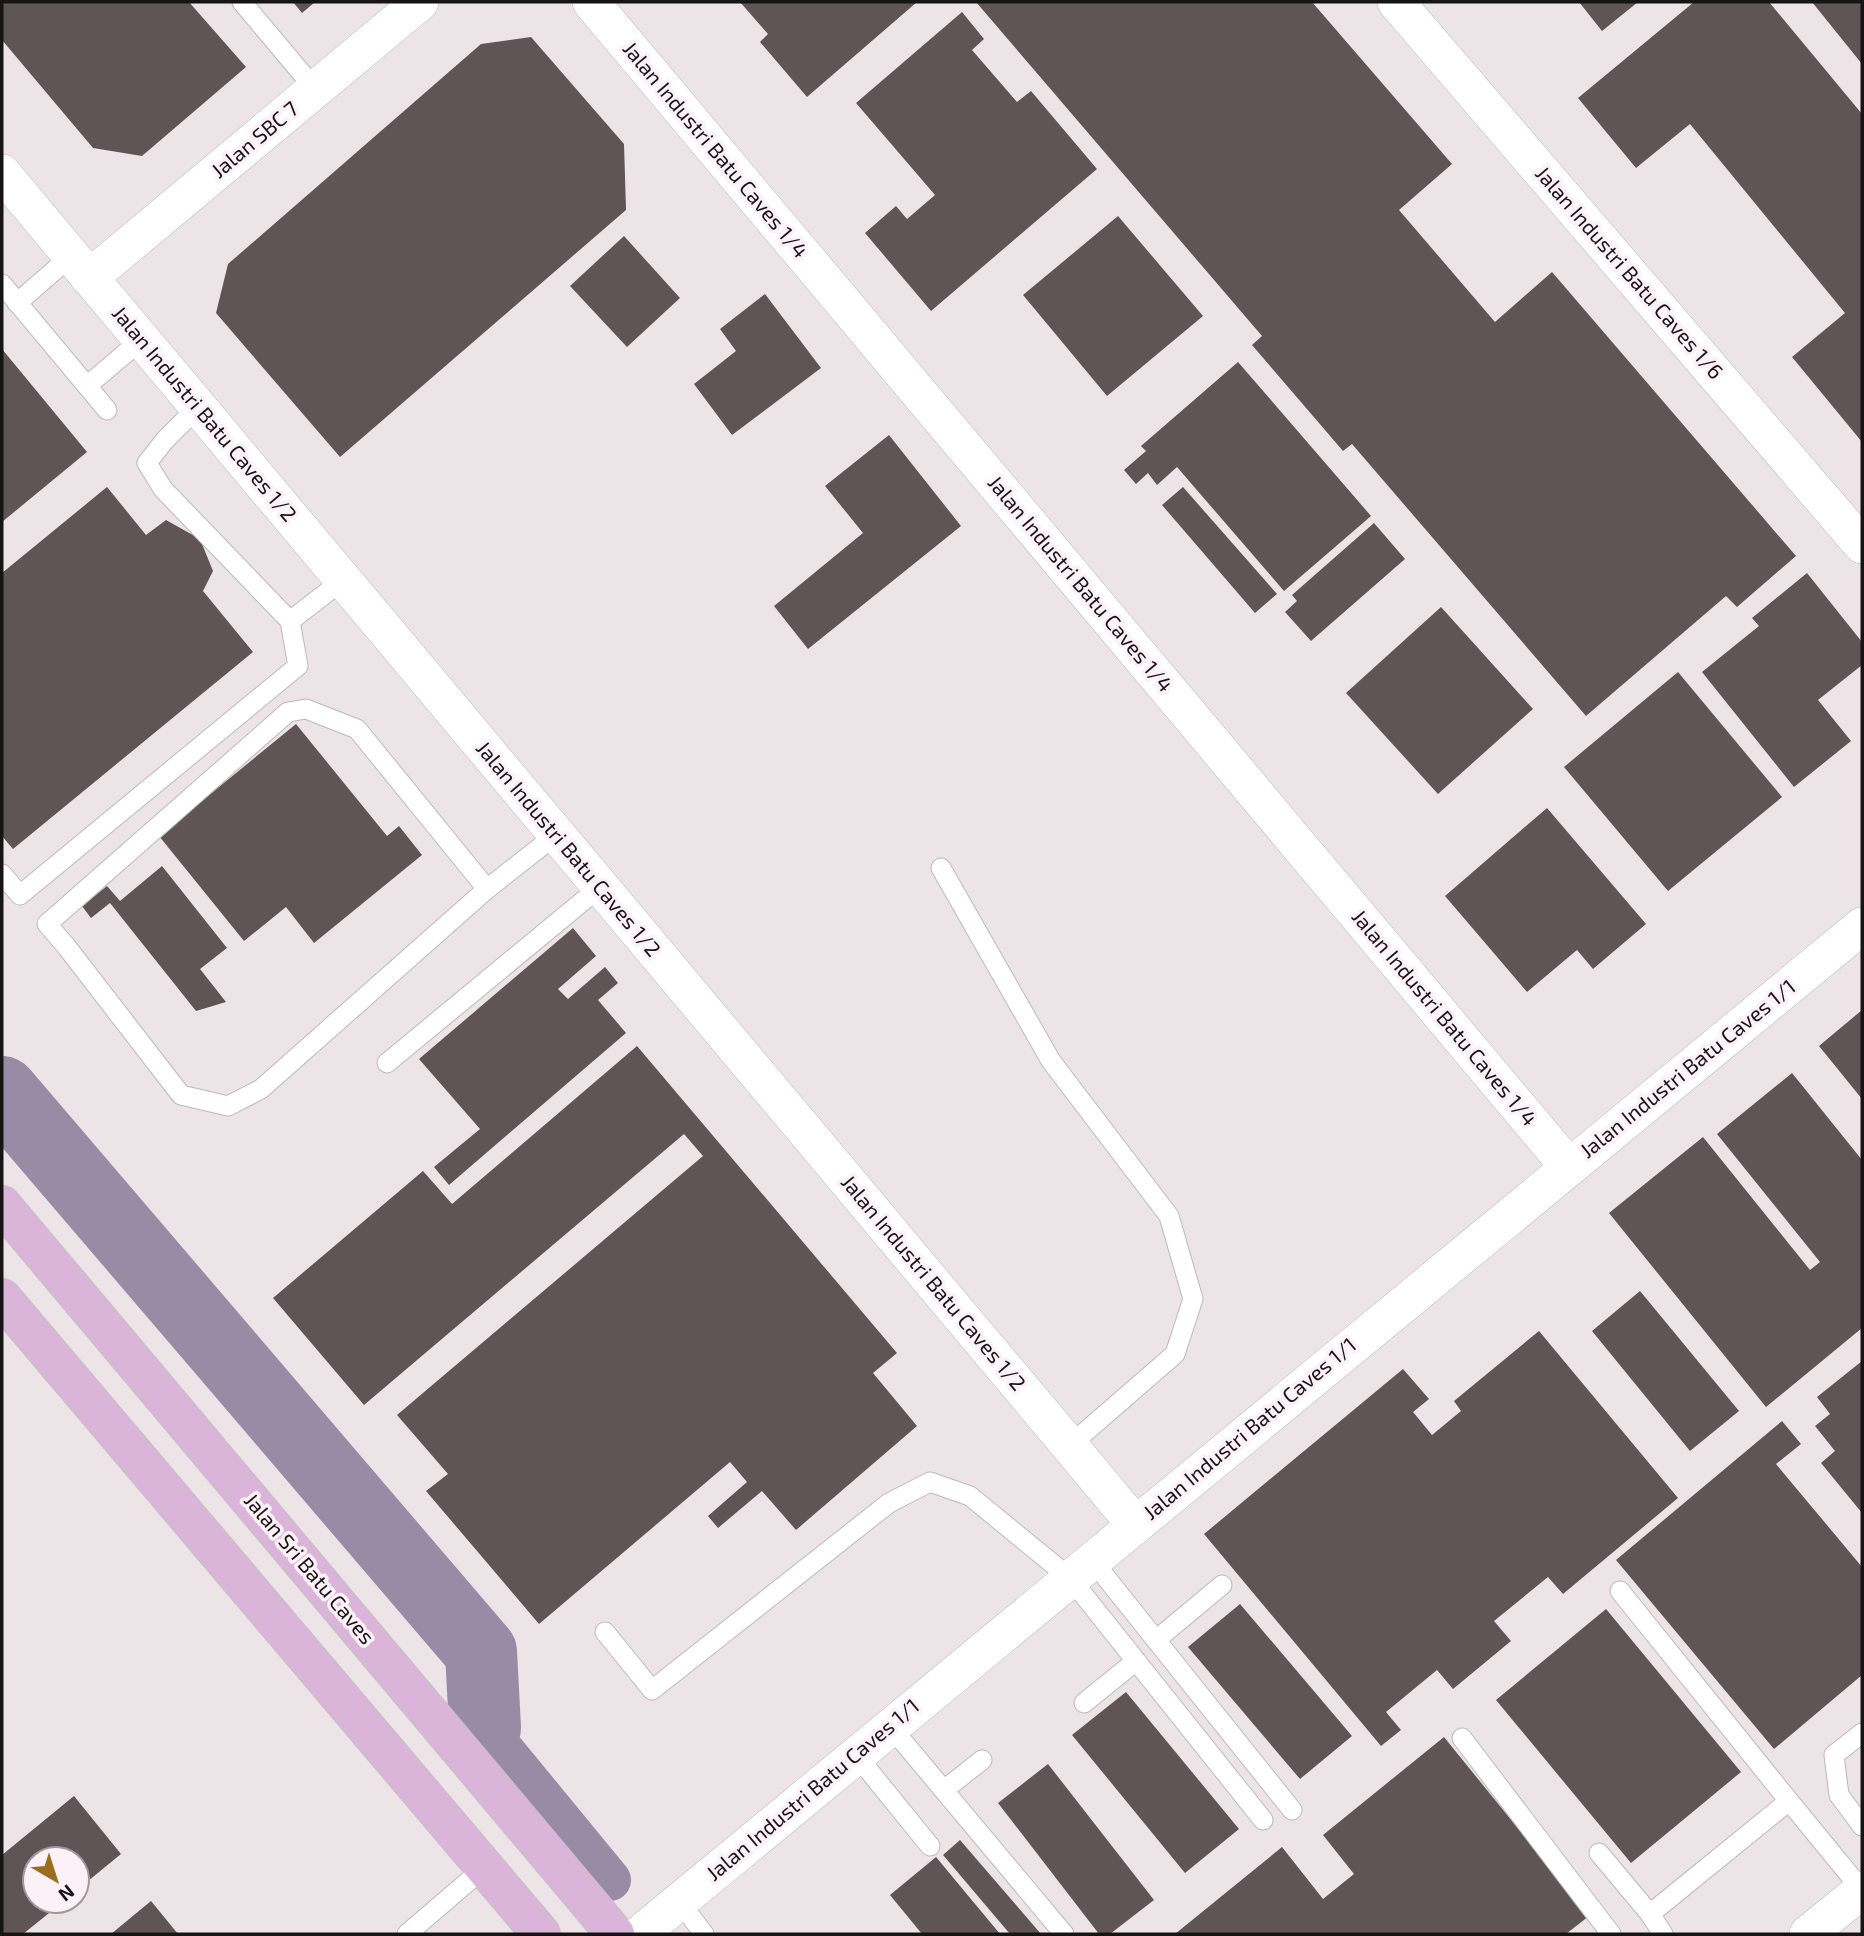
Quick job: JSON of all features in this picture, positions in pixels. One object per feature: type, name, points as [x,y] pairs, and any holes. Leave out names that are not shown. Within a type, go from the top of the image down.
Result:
[{"type":"main road","name":"Jalan Sri Batu Caves","points":[[2,1205],[615,1934]]},
{"type":"main road","points":[[2,1298],[541,1934]]},
{"type":"street","name":"Jalan SBC 7","points":[[80,267],[316,89],[420,2]]},
{"type":"street","name":"Jalan Industri Batu Caves 1/4","points":[[591,2],[1568,1166]]},
{"type":"street","name":"Jalan Industri Batu Caves 1/6","points":[[1396,2],[1862,545]]},
{"type":"street","name":"Jalan Industri Batu Caves 1/2","points":[[2,173],[1135,1524]]},
{"type":"street","name":"Jalan Industri Batu Caves 1/1","points":[[640,1934],[1862,926]]},
{"type":"street","points":[[1808,1934],[1862,1890]]},
{"type":"lane","points":[[242,2],[316,89]]},
{"type":"lane","points":[[17,303],[80,267]]},
{"type":"lane","points":[[2,284],[107,410]]},
{"type":"lane","points":[[87,386],[141,340]]},
{"type":"lane","points":[[2,874],[20,895],[298,666],[290,621],[163,489],[148,463],[165,440],[198,407]]},
{"type":"lane","points":[[290,621],[343,580]]},
{"type":"lane","points":[[488,890],[357,729],[306,709],[288,712],[47,924],[181,1094],[228,1106],[261,1089],[488,890],[557,834]]},
{"type":"lane","points":[[941,868],[1051,1061],[1169,1216],[1193,1299],[1175,1354],[1069,1446]]},
{"type":"lane","points":[[387,1063],[600,887]]},
{"type":"lane","points":[[605,1632],[652,1689],[889,1503],[930,1482],[970,1496],[1081,1569],[1156,1640],[1292,1810]]},
{"type":"lane","points":[[1081,1569],[1136,1661],[1263,1820]]},
{"type":"lane","points":[[1156,1640],[1222,1585]]},
{"type":"lane","points":[[1620,1591],[1862,1890]]},
{"type":"lane","points":[[1084,1703],[1136,1661]]},
{"type":"lane","points":[[890,1726],[1064,1934]]},
{"type":"lane","points":[[1862,1733],[1834,1755],[1839,1795],[1862,1826]]},
{"type":"lane","points":[[1462,1738],[1611,1934]]},
{"type":"lane","points":[[857,1756],[930,1846]]},
{"type":"lane","points":[[943,1790],[982,1760]]},
{"type":"lane","points":[[1650,1914],[1789,1801]]},
{"type":"lane","points":[[1599,1853],[1650,1914],[1663,1934]]},
{"type":"lane","points":[[407,1934],[485,1867]]},
{"type":"lane","points":[[679,1900],[704,1934]]},
{"type":"building","points":[[2,2],[189,2],[246,67],[142,156],[93,148],[2,40]]},
{"type":"building","points":[[293,2],[315,2],[302,13]]},
{"type":"building","points":[[740,2],[917,2],[807,97],[760,42],[768,34]]},
{"type":"building","points":[[976,2],[1312,2],[1452,164],[1399,210],[1495,322],[1552,272],[1796,556],[1737,607],[1726,596],[1586,716],[1352,444],[1343,451],[1252,345],[1262,336]]},
{"type":"building","points":[[1579,2],[1638,2],[1602,31]]},
{"type":"building","points":[[1694,2],[1769,2],[1862,114],[1862,442],[1792,357],[1845,313],[1690,124],[1636,168],[1578,98]]},
{"type":"building","points":[[1812,2],[1862,2],[1862,64]]},
{"type":"building","points":[[962,12],[984,39],[972,50],[1017,102],[1031,91],[1097,169],[931,311],[865,233],[896,206],[907,219],[935,195],[856,103]]},
{"type":"building","points":[[531,37],[624,144],[626,210],[340,457],[216,313],[228,264],[481,44]]},
{"type":"building","points":[[1118,216],[1203,316],[1107,396],[1023,295]]},
{"type":"building","points":[[624,236],[680,298],[627,347],[570,286]]},
{"type":"building","points":[[765,294],[821,368],[732,435],[694,384],[736,351],[720,329]]},
{"type":"building","points":[[2,349],[87,452],[2,522]]},
{"type":"building","points":[[1238,362],[1371,516],[1284,591],[1177,467],[1157,485],[1148,473],[1136,484],[1124,470],[1146,451],[1141,446]]},
{"type":"building","points":[[889,435],[961,526],[808,649],[774,606],[863,533],[825,486]]},
{"type":"building","points":[[107,487],[146,535],[166,520],[200,539],[213,571],[203,591],[253,652],[13,849],[2,836],[2,573]]},
{"type":"building","points":[[1183,487],[1277,594],[1255,613],[1162,505]]},
{"type":"building","points":[[1374,523],[1405,559],[1311,641],[1285,612],[1297,601],[1292,595]]},
{"type":"building","points":[[1807,573],[1862,642],[1862,665],[1818,700],[1851,741],[1794,787],[1702,672],[1759,626],[1752,618]]},
{"type":"building","points":[[1441,607],[1533,709],[1438,794],[1346,693]]},
{"type":"building","points":[[1678,672],[1782,797],[1668,891],[1564,767]]},
{"type":"building","points":[[296,724],[387,836],[399,826],[422,855],[314,943],[286,907],[244,941],[159,836]]},
{"type":"building","points":[[1547,808],[1646,924],[1593,969],[1577,950],[1527,992],[1445,896]]},
{"type":"building","points":[[162,866],[227,948],[200,969],[226,1002],[196,1011],[110,903],[91,918],[82,906],[107,886],[120,901]]},
{"type":"building","points":[[573,928],[596,956],[558,989],[568,999],[605,967],[618,983],[598,1000],[626,1033],[449,1185],[434,1167],[480,1129],[419,1059]]},
{"type":"building","points":[[1862,1010],[1862,1099],[1819,1046]]},
{"type":"building","points":[[637,1046],[897,1353],[873,1373],[917,1426],[796,1530],[762,1491],[718,1528],[708,1516],[747,1482],[730,1462],[539,1624],[426,1491],[448,1474],[397,1415],[703,1156],[684,1134],[364,1405],[273,1298],[423,1171],[452,1204]]},
{"type":"building","points":[[1792,1073],[1862,1160],[1862,1328],[1766,1407],[1609,1213],[1703,1137],[1810,1270],[1820,1262],[1717,1134]]},
{"type":"building","points":[[1640,1291],[1739,1411],[1690,1451],[1592,1331]]},
{"type":"building","points":[[1539,1331],[1678,1498],[1563,1594],[1548,1577],[1494,1621],[1511,1641],[1453,1689],[1437,1670],[1386,1712],[1401,1730],[1381,1746],[1204,1534],[1403,1369],[1429,1399],[1413,1412],[1432,1435],[1461,1411],[1454,1401]]},
{"type":"building","points":[[1862,1361],[1862,1513],[1821,1463],[1835,1451],[1815,1426],[1830,1414],[1817,1397]]},
{"type":"building","points":[[1782,1421],[1801,1444],[1776,1464],[1862,1567],[1862,1675],[1774,1749],[1616,1560]]},
{"type":"building","points":[[1240,1604],[1352,1736],[1300,1779],[1188,1647]]},
{"type":"building","points":[[1606,1609],[1741,1772],[1631,1863],[1496,1700]]},
{"type":"building","points":[[1126,1692],[1239,1829],[1185,1873],[1072,1735]]},
{"type":"building","points":[[1444,1737],[1589,1916],[1566,1934],[1175,1934],[1282,1847],[1323,1899],[1354,1874],[1323,1835]]},
{"type":"building","points":[[1048,1764],[1154,1900],[1110,1934],[1099,1934],[998,1803]]},
{"type":"building","points":[[74,1796],[121,1854],[91,1879],[91,1845],[21,1845],[21,1915],[47,1915],[23,1934],[2,1934],[2,1855]]},
{"type":"building","points":[[960,1840],[1041,1934],[1010,1934],[943,1855]]},
{"type":"building","points":[[936,1857],[1000,1934],[922,1934],[890,1895]]},
{"type":"building","points":[[151,1901],[178,1934],[111,1934]]},
{"type":"waterway","points":[[2,1092],[481,1652],[485,1728]]},
{"type":"waterway","points":[[485,1728],[610,1880]]}]
